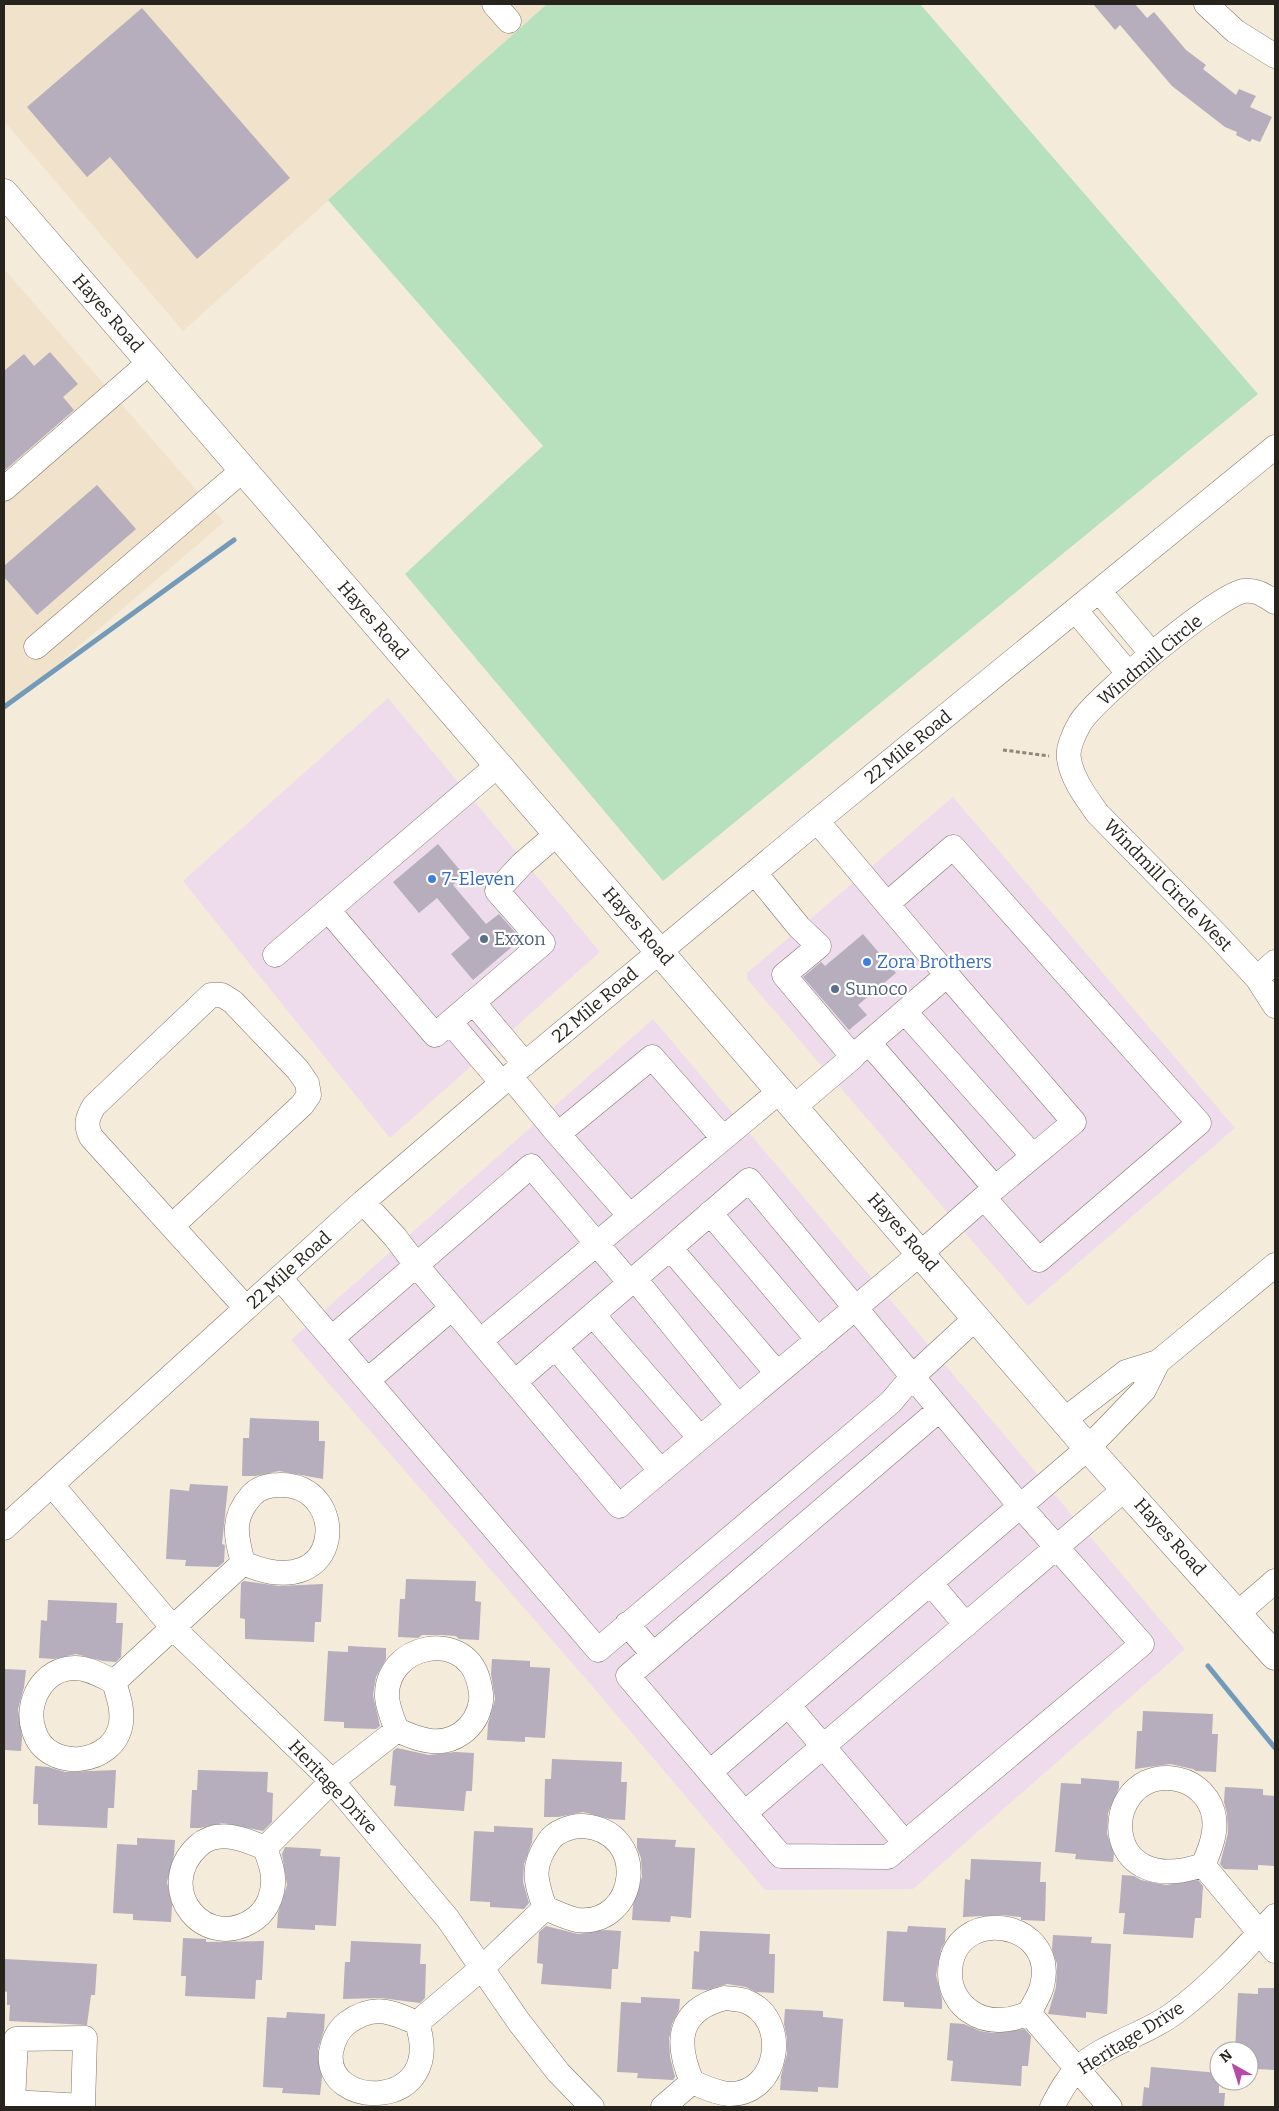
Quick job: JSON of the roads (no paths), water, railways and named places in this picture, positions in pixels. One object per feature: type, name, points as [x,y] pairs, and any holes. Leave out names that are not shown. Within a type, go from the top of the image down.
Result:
[{"type":"main road","name":"Hayes Road","points":[[4,192],[977,1317],[1088,1448],[1126,1488],[1275,1656]]},
{"type":"street","points":[[1206,4],[1234,31],[1275,56]]},
{"type":"street","points":[[4,489],[150,362]]},
{"type":"street","name":"22 Mile Road","points":[[4,1528],[363,1202],[512,1074],[817,821],[1076,612],[1275,447]]},
{"type":"street","points":[[36,647],[243,470]]},
{"type":"street","name":"Windmill Circle","points":[[1069,759],[1071,744],[1080,723],[1128,673],[1225,599],[1243,591],[1267,597]]},
{"type":"street","points":[[1100,592],[1152,654]]},
{"type":"street","points":[[1076,612],[1128,673]]},
{"type":"street","name":"Windmill Circle West","points":[[1069,759],[1082,792],[1097,813],[1141,856],[1257,978],[1275,1006]]},
{"type":"street","points":[[275,955],[498,765]]},
{"type":"street","points":[[363,1202],[395,1237],[417,1266],[619,1506],[818,1340],[1074,1122],[817,821]]},
{"type":"street","points":[[328,910],[435,1035],[543,943],[498,891],[522,864],[558,833]]},
{"type":"street","points":[[755,873],[799,927],[819,946],[784,975],[861,1050],[990,1193],[1039,1260],[1199,1123],[953,847],[887,904]]},
{"type":"street","points":[[1257,978],[1275,962]]},
{"type":"street","points":[[480,1341],[723,1138],[787,1099],[861,1050],[947,975]]},
{"type":"street","points":[[173,1225],[302,1105],[309,1095],[307,1084],[298,1070],[233,1002],[222,995],[211,996],[94,1106],[88,1116],[86,1127],[91,1137],[173,1225],[246,1308]]},
{"type":"street","points":[[473,1002],[512,1074],[558,1134],[630,1216]]},
{"type":"street","points":[[905,1012],[1033,1156]]},
{"type":"street","points":[[450,1022],[512,1074]]},
{"type":"street","points":[[558,1134],[652,1057],[723,1138]]},
{"type":"street","points":[[332,1338],[531,1166],[738,1406]]},
{"type":"street","points":[[515,1382],[749,1180],[1021,1507],[1142,1644],[888,1857],[781,1856],[628,1676],[939,1410]]},
{"type":"street","points":[[710,1213],[818,1340]]},
{"type":"street","points":[[670,1248],[776,1374]]},
{"type":"street","points":[[1064,1420],[1126,1372],[1158,1362],[1275,1265]]},
{"type":"street","points":[[280,1278],[598,1650],[891,1402],[912,1377],[977,1317]]},
{"type":"street","points":[[368,1380],[452,1308]]},
{"type":"street","points":[[593,1315],[700,1438]]},
{"type":"street","points":[[555,1347],[661,1471]]},
{"type":"street","points":[[710,1772],[1088,1448],[1144,1390],[1158,1362]]},
{"type":"street","name":"Heritage Drive","points":[[52,1485],[174,1628],[332,1781],[448,1919],[530,2037],[558,2072],[592,2107]]},
{"type":"street","points":[[745,1813],[1126,1488]]},
{"type":"street","points":[[114,1682],[243,1563]]},
{"type":"street","points":[[1238,1613],[1275,1581]]},
{"type":"street","points":[[931,1584],[966,1625]]},
{"type":"street","points":[[627,1624],[653,1654]]},
{"type":"street","points":[[426,1648],[444,1648],[463,1657],[475,1670],[482,1694],[479,1711],[470,1727],[454,1738],[437,1742],[417,1739],[397,1730],[387,1696],[392,1675],[402,1660],[426,1648]]},
{"type":"street","points":[[789,1706],[905,1844]]},
{"type":"street","points":[[265,1848],[332,1781],[397,1730]]},
{"type":"street","points":[[1160,1778],[1179,1779],[1192,1784],[1204,1794],[1214,1816],[1214,1836],[1203,1864],[1174,1873],[1160,1873],[1144,1867],[1131,1857],[1124,1846],[1120,1830],[1120,1816],[1126,1801],[1146,1782],[1160,1778]]},
{"type":"street","points":[[1203,1864],[1275,1951]]},
{"type":"street","points":[[417,2022],[482,1968],[545,1908]]},
{"type":"street","name":"Heritage Drive","points":[[1052,2107],[1063,2087],[1078,2069],[1110,2048],[1176,2012],[1218,1977],[1275,1916]]},
{"type":"street","points":[[725,1998],[745,2001],[763,2013],[774,2031],[775,2056],[765,2077],[748,2090],[730,2094],[709,2090],[692,2082],[682,2060],[682,2033],[692,2016],[709,2002],[725,1998]]},
{"type":"street","points":[[381,2010],[417,2022],[421,2038],[423,2066],[418,2084],[407,2096],[388,2105],[363,2104],[349,2096],[336,2080],[330,2062],[333,2042],[342,2026],[360,2014],[381,2010]]},
{"type":"street","points":[[1029,2013],[1110,2107]]},
{"type":"street","points":[[664,2107],[692,2082]]},
{"type":"waterway","points":[[4,707],[234,540]]},
{"type":"waterway","points":[[1208,1666],[1275,1748]]},
{"type":"place","name":"7-Eleven","points":[[432,879]]},
{"type":"place","name":"Exxon","points":[[484,939]]},
{"type":"place","name":"Zora Brothers","points":[[867,962]]},
{"type":"place","name":"Sunoco","points":[[835,989]]}]
